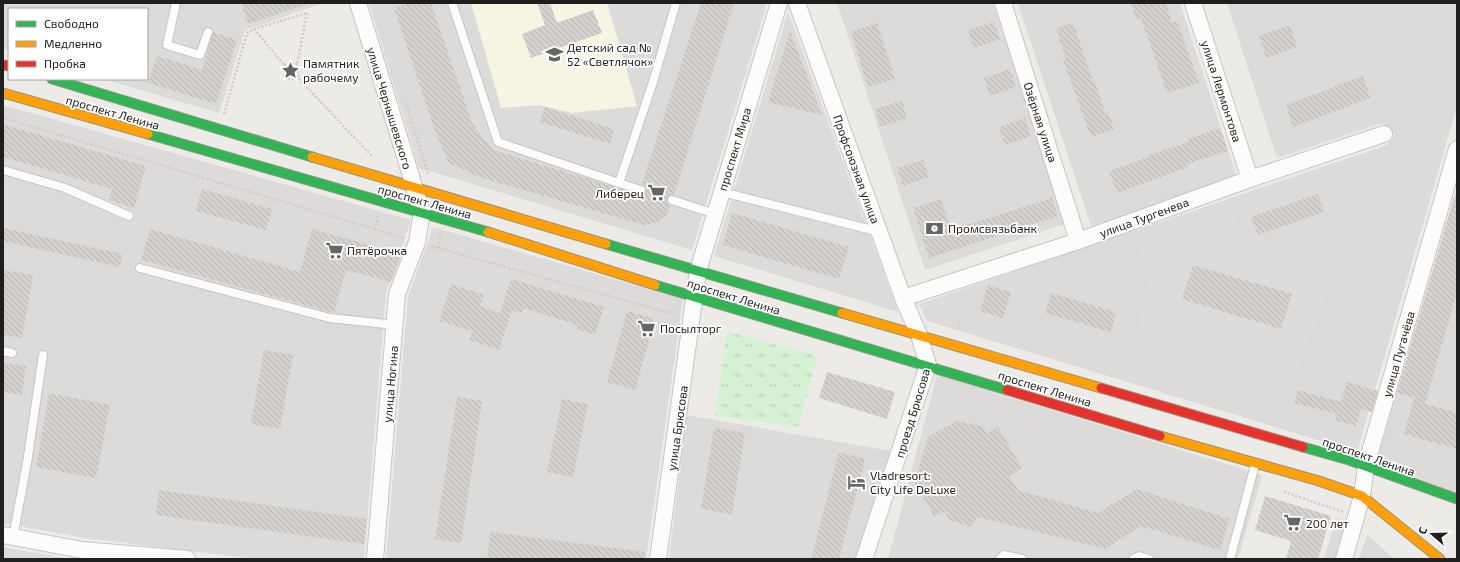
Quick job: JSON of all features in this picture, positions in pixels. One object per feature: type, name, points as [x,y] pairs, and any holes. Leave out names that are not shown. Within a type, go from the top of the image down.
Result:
[{"type":"main road","name":"проспект Ленина","points":[[55,80],[416,189],[1366,466],[1457,499]]},
{"type":"main road","name":"проспект Ленина","points":[[3,93],[422,212],[694,304],[928,365],[1255,464],[1319,481],[1362,496],[1440,559]]},
{"type":"street","name":"улица Чернышевского","points":[[358,3],[422,212]]},
{"type":"street","name":"проспект Мира","points":[[694,304],[698,271],[779,3]]},
{"type":"street","name":"Профсоюзная улица","points":[[797,3],[903,298],[919,335]]},
{"type":"street","name":"Озёрная улица","points":[[1003,3],[1078,241]]},
{"type":"street","name":"улица Лермонтова","points":[[1193,3],[1250,179]]},
{"type":"street","name":"улица Тургенева","points":[[903,298],[1078,241],[1250,179],[1384,134]]},
{"type":"street","name":"улица Пугачёва","points":[[1344,559],[1362,496],[1366,466],[1457,149]]},
{"type":"street","name":"улица Ногина","points":[[375,559],[397,294],[416,242],[422,212]]},
{"type":"street","name":"улица Брюсова","points":[[658,559],[694,304]]},
{"type":"street","name":"проезд Брюсова","points":[[866,559],[928,365],[919,335]]},
{"type":"street","points":[[8,536],[82,554],[187,559]]},
{"type":"lane","points":[[176,3],[167,45],[200,55],[208,32]]},
{"type":"lane","points":[[452,3],[498,142],[641,190]]},
{"type":"lane","points":[[618,183],[654,82],[676,3]]},
{"type":"lane","points":[[3,170],[65,188],[129,216]]},
{"type":"lane","points":[[722,192],[880,232]]},
{"type":"lane","points":[[672,200],[715,214]]},
{"type":"lane","points":[[140,268],[330,318],[395,325]]},
{"type":"lane","points":[[3,351],[12,352]]},
{"type":"lane","points":[[8,536],[28,463],[43,355]]},
{"type":"lane","points":[[1230,559],[1255,464]]},
{"type":"lane","points":[[1000,559],[1004,555],[1022,559]]},
{"type":"lane","points":[[1133,559],[1139,556],[1149,559]]},
{"type":"path","points":[[232,117],[224,115],[247,33],[254,29],[307,13],[297,64],[298,78],[374,158],[366,156]]},
{"type":"path","points":[[254,29],[284,65],[285,78],[298,78]]},
{"type":"path","points":[[284,65],[297,64]]},
{"type":"path","points":[[3,118],[416,242],[666,312],[694,304]]},
{"type":"shaded area","points":[[3,3],[324,3],[245,30],[219,113],[106,80],[148,80],[148,8],[8,8],[8,51],[3,49]]},
{"type":"shaded area","points":[[369,3],[767,3],[692,250],[419,168]]},
{"type":"shaded area","name":"Детский сад № 52 «Светлячок»","points":[[471,3],[607,3],[637,106],[572,113],[539,105],[501,108]]},
{"type":"shaded area","points":[[837,3],[993,3],[1065,224],[925,270]]},
{"type":"shaded area","points":[[1018,3],[1180,3],[1237,178],[1091,226]]},
{"type":"shaded area","points":[[1227,3],[1457,3],[1457,106],[1357,452],[927,321],[919,304],[1387,145],[1395,135],[1382,123],[1277,158]]},
{"type":"shaded area","points":[[788,12],[898,312],[714,256]]},
{"type":"shaded area","points":[[3,105],[411,220],[386,292],[364,559],[256,559],[84,538],[3,523]]},
{"type":"shaded area","points":[[1457,189],[1457,495],[1377,460]]},
{"type":"shaded area","points":[[1234,212],[1241,235],[1333,280],[1287,398],[1131,355],[1150,271],[1134,265],[1147,234]]},
{"type":"shaded area","points":[[433,227],[683,299],[646,559],[386,559],[408,297]]},
{"type":"shaded area","points":[[937,375],[1262,475],[1238,559],[888,559]]},
{"type":"shaded area","points":[[687,415],[897,452],[867,559],[669,559]]},
{"type":"shaded area","points":[[1336,518],[1349,522],[1338,559],[1324,559]]},
{"type":"shaded area","points":[[1367,535],[1369,536],[1394,559],[1359,559]]},
{"type":"shaded area","points":[[3,547],[70,559],[3,559]]},
{"type":"green space","points":[[727,331],[817,356],[799,427],[715,416]]},
{"type":"building","points":[[241,3],[305,3],[305,5],[248,24]]},
{"type":"building","points":[[408,3],[431,3],[472,123],[493,150],[642,195],[646,191],[645,187],[642,185],[649,162],[701,3],[734,3],[674,195],[669,196],[667,199],[670,205],[667,215],[658,222],[644,225],[482,178],[449,163],[436,134],[394,8]]},
{"type":"building","points":[[537,3],[550,3],[557,23],[593,10],[602,33],[531,58],[522,34],[545,25]]},
{"type":"building","points":[[1131,3],[1166,3],[1172,23],[1177,21],[1199,83],[1167,93],[1141,18],[1136,20]]},
{"type":"building","points":[[994,22],[1000,39],[974,48],[968,30]]},
{"type":"building","points":[[877,23],[895,79],[868,87],[851,32]]},
{"type":"building","points":[[1073,23],[1093,81],[1095,81],[1105,113],[1108,112],[1114,129],[1091,137],[1063,60],[1066,59],[1056,28]]},
{"type":"building","points":[[1290,25],[1297,47],[1266,58],[1259,36]]},
{"type":"building","points":[[790,31],[822,115],[768,102]]},
{"type":"building","points":[[213,32],[237,40],[216,104],[148,83],[157,56],[202,70]]},
{"type":"building","points":[[1010,69],[1016,87],[990,96],[984,78]]},
{"type":"building","points":[[1363,76],[1370,98],[1293,127],[1286,105]]},
{"type":"building","points":[[902,101],[907,118],[881,127],[875,109]]},
{"type":"building","points":[[545,107],[614,129],[610,144],[540,122]]},
{"type":"building","points":[[1025,118],[1031,136],[1005,145],[999,127]]},
{"type":"building","points":[[5,125],[146,166],[134,208],[109,200],[112,189],[3,157],[3,133]]},
{"type":"building","points":[[1220,128],[1228,151],[1187,164],[1188,167],[1117,193],[1109,171],[1149,157],[1149,155],[1189,142],[1188,139]]},
{"type":"building","points":[[923,160],[929,177],[903,186],[897,168]]},
{"type":"building","points":[[202,189],[272,209],[266,230],[196,211]]},
{"type":"building","points":[[1318,194],[1324,212],[1258,235],[1251,217]]},
{"type":"building","points":[[1454,197],[1457,197],[1457,292],[1425,404],[1457,413],[1457,449],[1404,434],[1414,398],[1397,393]]},
{"type":"building","points":[[1052,198],[1058,216],[929,258],[913,208],[941,199],[951,230]]},
{"type":"building","points":[[732,213],[849,247],[839,279],[723,245]]},
{"type":"building","points":[[3,228],[122,254],[120,267],[3,241]]},
{"type":"building","points":[[150,229],[300,272],[312,229],[402,254],[391,282],[346,270],[334,313],[141,260]]},
{"type":"building","points":[[1193,265],[1292,294],[1281,329],[1182,299]]},
{"type":"building","points":[[3,270],[33,275],[22,338],[3,335]]},
{"type":"building","points":[[511,279],[604,307],[595,335],[576,329],[578,325],[524,308],[522,313],[512,310],[499,350],[469,340],[472,331],[439,321],[451,284],[484,295],[480,306],[500,313]]},
{"type":"building","points":[[988,285],[1011,292],[1003,318],[980,311]]},
{"type":"building","points":[[1051,293],[1116,312],[1111,332],[1045,313]]},
{"type":"building","points":[[627,311],[655,319],[635,390],[607,382]]},
{"type":"building","points":[[264,350],[293,355],[280,429],[251,424]]},
{"type":"building","points":[[3,363],[26,366],[22,395],[3,392]]},
{"type":"building","points":[[827,372],[895,392],[887,419],[819,398]]},
{"type":"building","points":[[1347,382],[1378,391],[1372,412],[1361,409],[1356,426],[1335,420],[1337,414],[1294,403],[1298,390],[1341,402]]},
{"type":"building","points":[[49,393],[110,405],[96,478],[36,467]]},
{"type":"building","points":[[457,397],[482,401],[461,543],[435,539]]},
{"type":"building","points":[[562,399],[588,404],[573,477],[547,472]]},
{"type":"building","points":[[957,421],[982,426],[987,433],[998,427],[1022,468],[1009,476],[1018,490],[1098,513],[1137,489],[1229,519],[1220,550],[1141,526],[1105,549],[977,517],[971,527],[949,520],[945,511],[934,516],[915,482],[928,437]]},
{"type":"building","points":[[714,428],[745,433],[732,514],[701,509]]},
{"type":"building","points":[[839,452],[865,459],[839,559],[811,559]]},
{"type":"building","points":[[159,490],[367,519],[364,544],[156,515]]},
{"type":"building","name":"200 лет","points":[[1265,496],[1331,516],[1318,559],[1286,559],[1291,541],[1255,530]]},
{"type":"building","points":[[491,532],[645,552],[645,559],[487,559]]},
{"type":"traffic: fast","points":[[55,80],[312,157]]},
{"type":"traffic: fast","points":[[148,134],[488,232]]},
{"type":"traffic: fast","points":[[606,244],[842,313]]},
{"type":"traffic: fast","points":[[655,285],[1007,390]]},
{"type":"traffic: fast","points":[[1303,447],[1349,460],[1457,499]]},
{"type":"traffic: slow","points":[[3,93],[148,134]]},
{"type":"traffic: slow","points":[[312,157],[606,244]]},
{"type":"traffic: slow","points":[[488,232],[655,285]]},
{"type":"traffic: slow","points":[[842,313],[1101,388]]},
{"type":"traffic: slow","points":[[1160,436],[1319,481],[1362,496],[1440,559]]},
{"type":"traffic: jam","points":[[3,65],[8,66]]},
{"type":"traffic: jam","points":[[1101,388],[1303,447]]},
{"type":"traffic: jam","points":[[1007,390],[1160,436]]},
{"type":"place","name":"Детский сад № 52 «Светлячок»","points":[[554,54]]},
{"type":"place","name":"Памятник рабочему","points":[[290,70]]},
{"type":"place","name":"Либерец","points":[[657,193]]},
{"type":"place","name":"Промсвязьбанк","points":[[935,228]]},
{"type":"place","name":"Пятёрочка","points":[[334,250]]},
{"type":"place","name":"Посылторг","points":[[647,328]]},
{"type":"place","name":"Vladresort: City Life DeLuxe","points":[[857,482]]},
{"type":"place","name":"200 лет","points":[[1293,523]]}]
